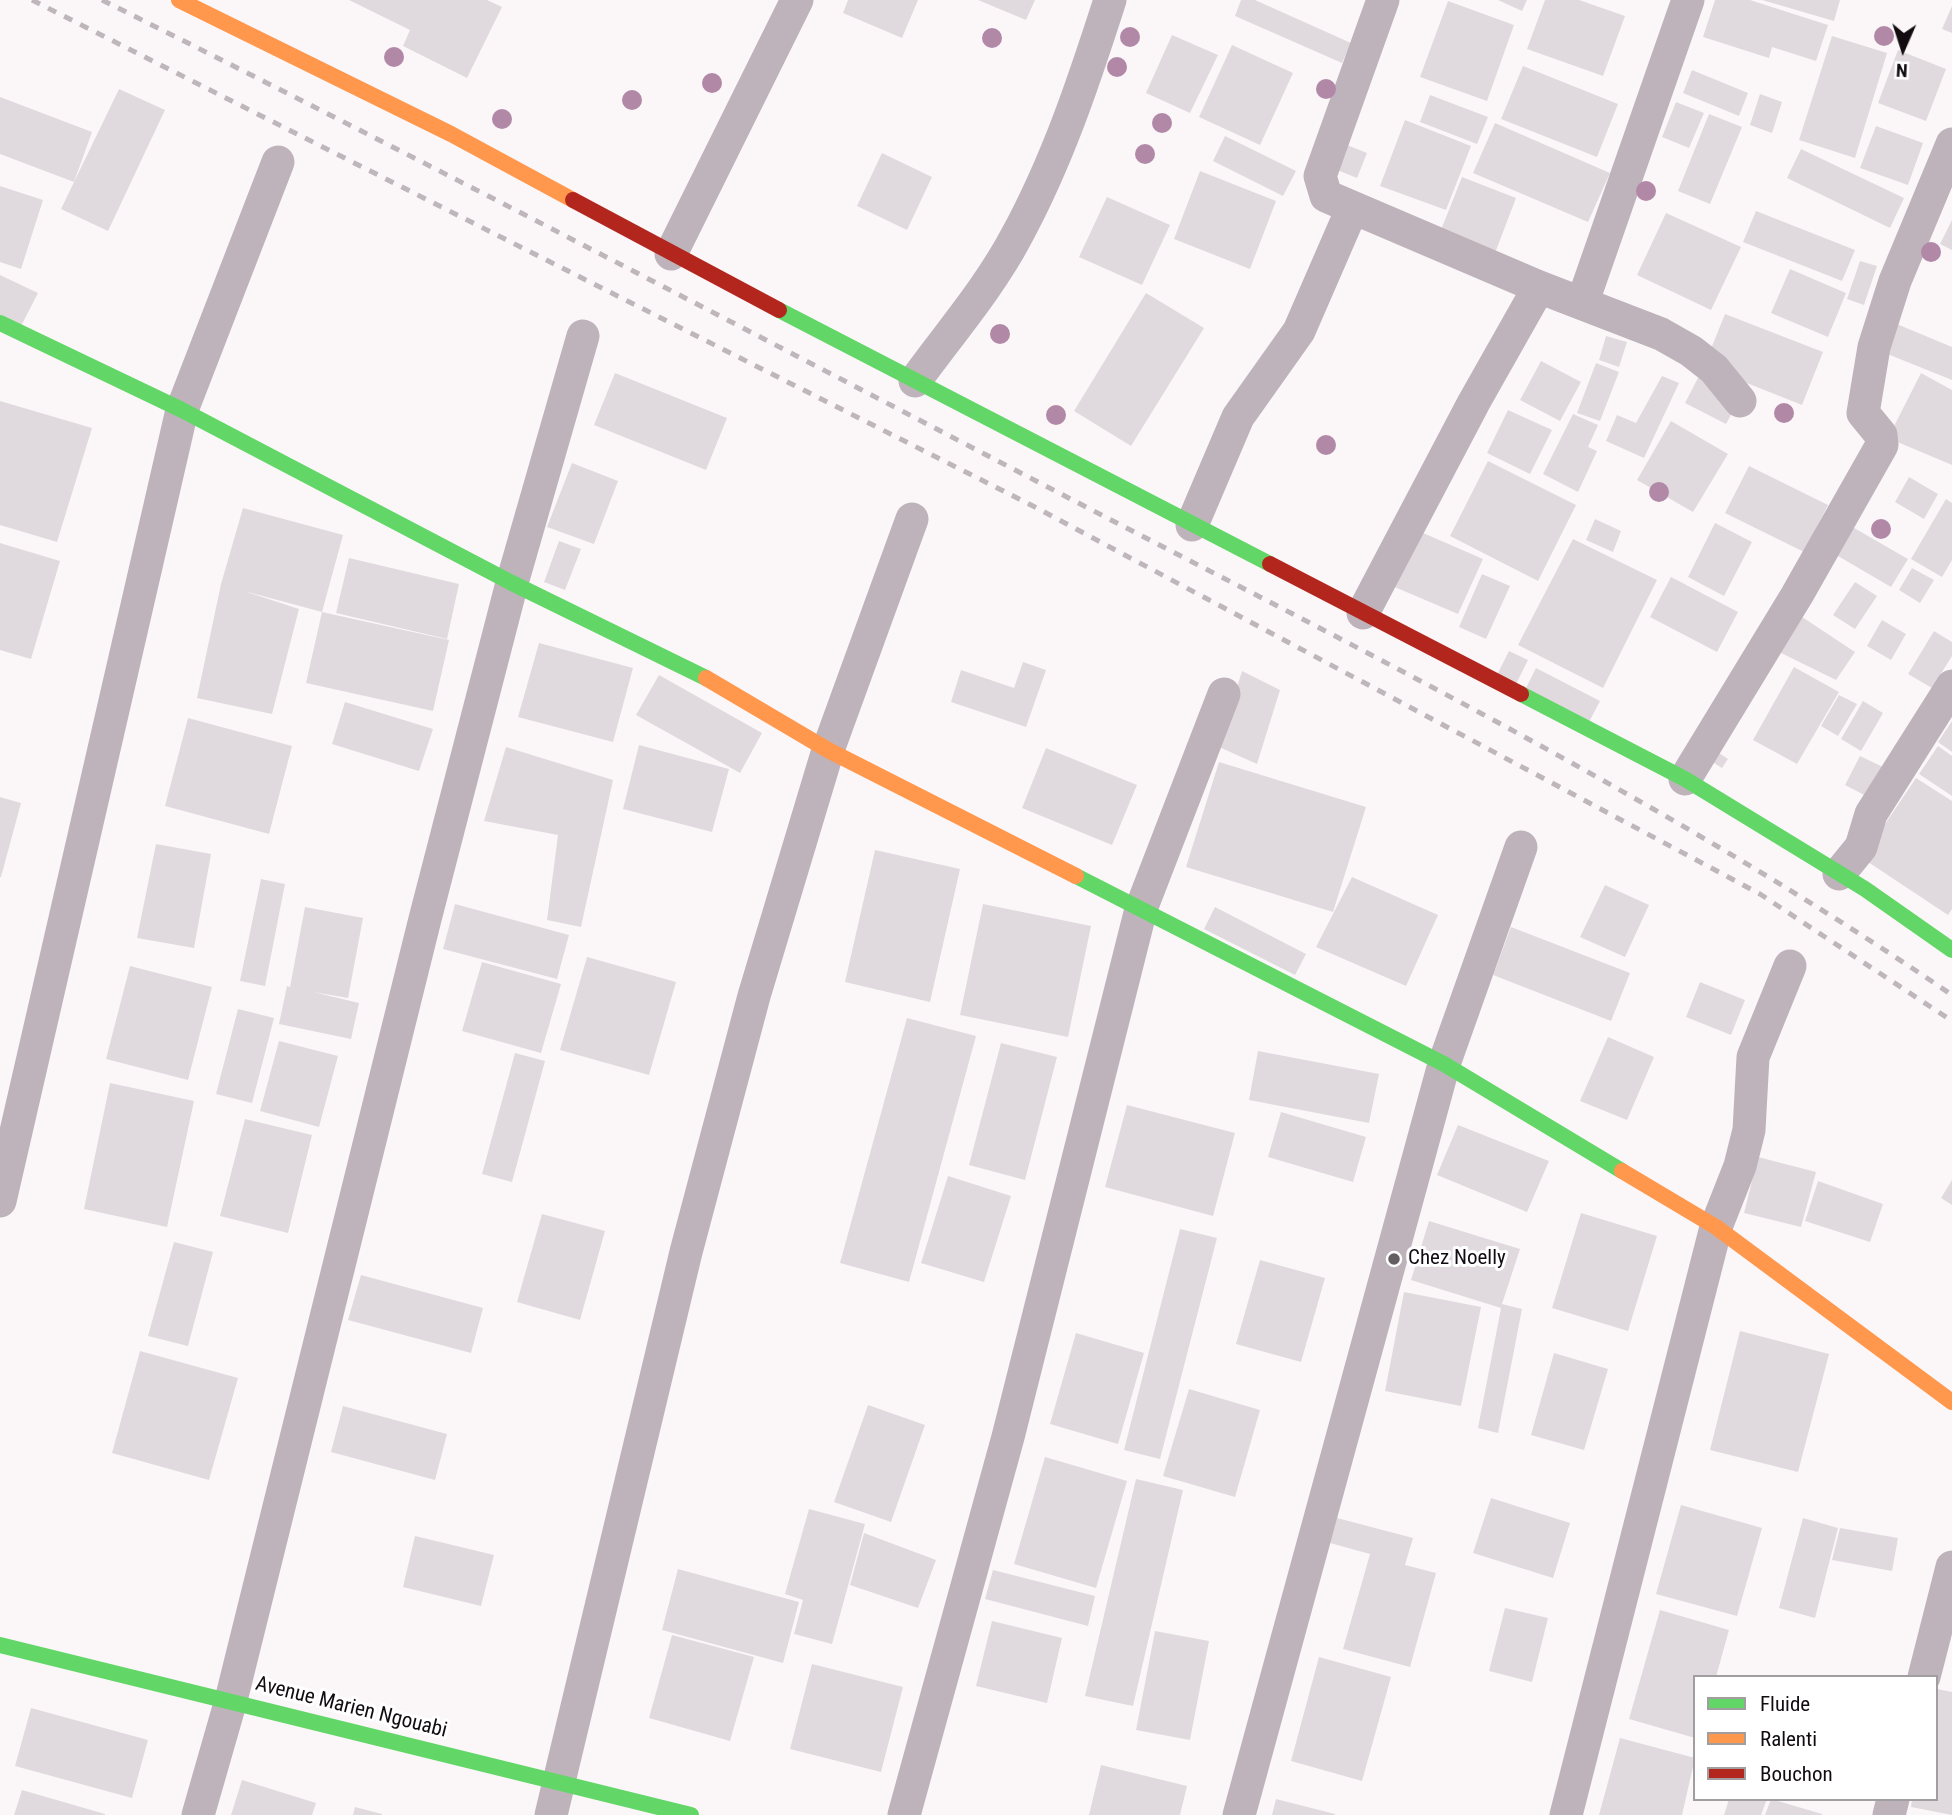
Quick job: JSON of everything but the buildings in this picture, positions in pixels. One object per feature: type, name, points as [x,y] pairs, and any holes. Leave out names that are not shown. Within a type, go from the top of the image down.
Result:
[{"type":"street","points":[[179,0],[451,134],[671,254],[1685,779],[1839,874],[1952,950]]},
{"type":"street","points":[[671,254],[797,0]]},
{"type":"street","points":[[915,380],[986,285],[1016,239],[1079,94],[1110,0]]},
{"type":"street","points":[[1384,0],[1320,176],[1326,196],[1539,287],[1583,301],[1661,334],[1691,351],[1713,369],[1740,401]]},
{"type":"street","points":[[1583,301],[1688,0]]},
{"type":"street","points":[[1685,779],[1797,595],[1880,450],[1883,439],[1863,413],[1866,380],[1895,281],[1952,144]]},
{"type":"street","points":[[0,1201],[17,1139],[182,410],[278,162]]},
{"type":"street","points":[[1192,525],[1238,417],[1299,331],[1352,209]]},
{"type":"street","points":[[1363,613],[1474,402],[1539,287]]},
{"type":"street","points":[[0,323],[182,410],[512,583],[679,664],[759,707],[828,750],[1444,1064],[1716,1227],[1952,1402]]},
{"type":"street","points":[[198,1815],[231,1700],[425,919],[512,583],[583,337]]},
{"type":"street","points":[[551,1815],[689,1238],[754,996],[828,750],[912,519]]},
{"type":"street","points":[[1839,874],[1861,848],[1871,814],[1952,686]]},
{"type":"street","points":[[904,1815],[1008,1437],[1141,909],[1224,694]]},
{"type":"street","points":[[1239,1815],[1444,1064],[1521,847]]},
{"type":"street","points":[[1566,1815],[1716,1227],[1740,1166],[1749,1130],[1753,1057],[1790,966]]},
{"type":"street","points":[[1925,1675],[1952,1567]]},
{"type":"street","name":"Avenue Marien Ngouabi","points":[[0,1645],[560,1780],[691,1815]]},
{"type":"railway","points":[[32,0],[1033,506],[1760,894],[1952,1021]]},
{"type":"railway","points":[[102,0],[596,252],[1527,738],[1743,861],[1952,995]]},
{"type":"traffic: fast","points":[[779,310],[1270,564]]},
{"type":"traffic: fast","points":[[0,323],[182,410],[512,583],[706,678]]},
{"type":"traffic: fast","points":[[1521,694],[1685,779],[1865,889],[1952,950]]},
{"type":"traffic: fast","points":[[1076,876],[1444,1064],[1622,1171]]},
{"type":"traffic: fast","points":[[0,1645],[691,1815]]},
{"type":"traffic: slow","points":[[179,0],[451,134],[573,200]]},
{"type":"traffic: slow","points":[[706,678],[828,750],[1076,876]]},
{"type":"traffic: slow","points":[[1622,1171],[1716,1227],[1952,1402]]},
{"type":"traffic: jam","points":[[573,200],[779,310]]},
{"type":"traffic: jam","points":[[1270,564],[1521,694]]},
{"type":"place","name":"Chez Noelly","points":[[1394,1259]]}]
